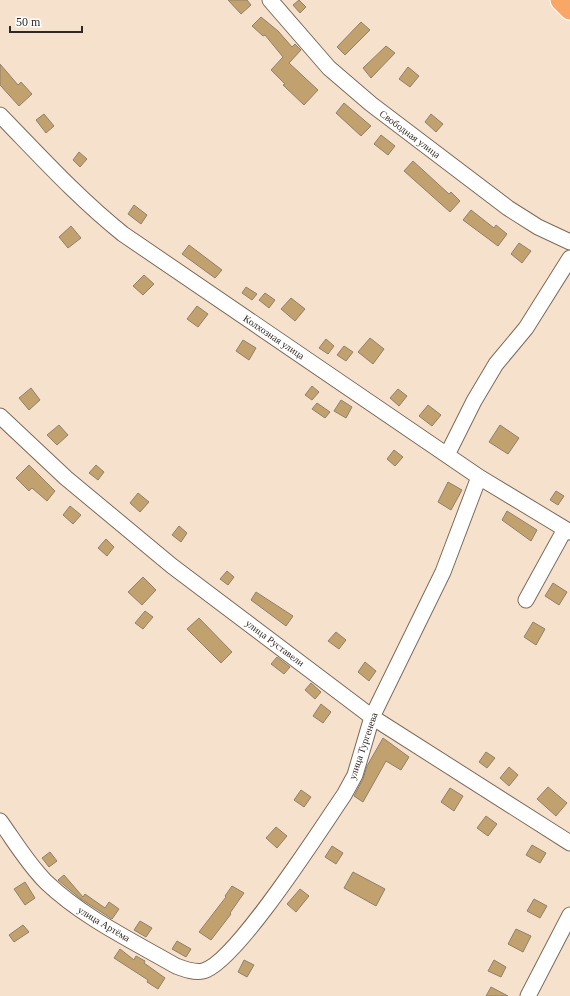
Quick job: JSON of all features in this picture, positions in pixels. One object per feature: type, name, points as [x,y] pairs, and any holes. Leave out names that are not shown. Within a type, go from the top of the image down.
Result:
[{"type":"highway","points":[[562,0],[570,9]]},
{"type":"street","name":"Свободная улица","points":[[270,0],[329,68],[371,104],[508,208],[538,227],[570,242]]},
{"type":"street","name":"Колхозная улица","points":[[0,116],[86,203],[123,234],[479,478],[567,530]]},
{"type":"street","points":[[447,455],[474,401],[496,364],[526,328],[570,258]]},
{"type":"street","name":"улица Руставели","points":[[0,416],[66,478],[172,566],[372,717],[569,840]]},
{"type":"street","name":"улица Тургенева","points":[[213,966],[232,949],[261,915],[344,795],[355,775],[372,717],[443,572],[479,478]]},
{"type":"street","points":[[526,600],[567,530]]},
{"type":"street","name":"улица Артёма","points":[[0,822],[30,863],[46,881],[78,909],[176,966],[190,971],[203,971],[213,966]]},
{"type":"street","points":[[528,996],[570,915]]},
{"type":"building","points":[[228,0],[247,0],[251,5],[241,14]]},
{"type":"building","points":[[299,0],[306,7],[300,13],[293,5]]},
{"type":"building","points":[[261,17],[278,31],[292,47],[295,44],[301,50],[289,63],[318,90],[304,105],[283,85],[285,84],[271,70],[283,57],[265,35],[263,36],[252,26]]},
{"type":"building","points":[[361,22],[370,30],[345,55],[337,47]]},
{"type":"building","points":[[386,46],[395,53],[371,78],[363,68]]},
{"type":"building","points":[[0,64],[18,85],[21,82],[32,94],[19,106],[0,85]]},
{"type":"building","points":[[408,67],[419,76],[410,87],[399,79]]},
{"type":"building","points":[[344,103],[371,126],[361,136],[336,113]]},
{"type":"building","points":[[44,114],[54,126],[46,133],[36,120]]},
{"type":"building","points":[[431,114],[443,124],[436,132],[425,122]]},
{"type":"building","points":[[381,135],[395,146],[388,155],[374,144]]},
{"type":"building","points":[[79,152],[87,159],[80,167],[73,160]]},
{"type":"building","points":[[413,161],[449,194],[451,192],[460,201],[450,212],[404,171]]},
{"type":"building","points":[[134,205],[147,215],[141,224],[128,214]]},
{"type":"building","points":[[471,210],[494,228],[496,225],[507,234],[498,246],[463,220]]},
{"type":"building","points":[[71,226],[81,238],[68,248],[59,237]]},
{"type":"building","points":[[519,243],[531,251],[522,263],[511,254]]},
{"type":"building","points":[[189,245],[222,270],[215,278],[182,254]]},
{"type":"building","points":[[144,275],[154,284],[143,295],[133,286]]},
{"type":"building","points":[[246,287],[257,294],[252,300],[242,293]]},
{"type":"building","points":[[265,293],[275,300],[269,308],[259,300]]},
{"type":"building","points":[[291,298],[305,309],[295,321],[281,309]]},
{"type":"building","points":[[197,306],[208,314],[198,327],[187,319]]},
{"type":"building","points":[[370,338],[384,349],[373,364],[358,352]]},
{"type":"building","points":[[326,339],[334,346],[328,354],[319,348]]},
{"type":"building","points":[[243,340],[256,348],[249,360],[236,351]]},
{"type":"building","points":[[344,346],[353,352],[346,361],[337,355]]},
{"type":"building","points":[[312,386],[319,392],[312,400],[305,395]]},
{"type":"building","points":[[31,388],[40,400],[29,410],[19,398]]},
{"type":"building","points":[[398,389],[407,396],[399,406],[390,398]]},
{"type":"building","points":[[341,400],[352,407],[346,418],[334,411]]},
{"type":"building","points":[[317,403],[330,412],[325,418],[312,409]]},
{"type":"building","points":[[428,405],[441,415],[432,426],[419,416]]},
{"type":"building","points":[[59,425],[68,435],[57,445],[47,435]]},
{"type":"building","points":[[500,425],[519,438],[508,454],[489,442]]},
{"type":"building","points":[[394,450],[403,457],[395,466],[387,459]]},
{"type":"building","points":[[29,465],[55,491],[47,501],[32,488],[29,491],[16,478]]},
{"type":"building","points":[[96,465],[104,472],[98,480],[89,473]]},
{"type":"building","points":[[448,482],[462,490],[451,510],[438,502]]},
{"type":"building","points":[[556,491],[564,496],[558,505],[550,500]]},
{"type":"building","points":[[138,493],[149,502],[140,512],[130,503]]},
{"type":"building","points":[[70,506],[81,515],[73,524],[63,515]]},
{"type":"building","points":[[507,511],[537,530],[531,541],[502,520]]},
{"type":"building","points":[[179,526],[187,533],[181,542],[172,535]]},
{"type":"building","points":[[106,539],[114,547],[107,556],[98,548]]},
{"type":"building","points":[[227,571],[234,577],[228,585],[220,579]]},
{"type":"building","points":[[143,577],[156,590],[142,605],[128,592]]},
{"type":"building","points":[[553,583],[567,592],[559,605],[545,596]]},
{"type":"building","points":[[256,592],[293,616],[286,626],[251,600]]},
{"type":"building","points":[[145,611],[153,617],[143,629],[135,623]]},
{"type":"building","points":[[199,618],[232,652],[221,663],[187,629]]},
{"type":"building","points":[[533,622],[545,629],[536,645],[524,637]]},
{"type":"building","points":[[336,632],[346,640],[339,649],[328,641]]},
{"type":"building","points":[[277,657],[290,667],[284,674],[271,664]]},
{"type":"building","points":[[365,662],[376,671],[369,681],[358,672]]},
{"type":"building","points":[[311,683],[321,692],[315,699],[305,690]]},
{"type":"building","points":[[321,704],[331,712],[323,723],[313,716]]},
{"type":"building","points":[[383,738],[409,757],[401,770],[386,761],[363,802],[354,796],[363,779],[367,766]]},
{"type":"building","points":[[486,752],[495,758],[487,768],[479,762]]},
{"type":"building","points":[[509,767],[518,775],[509,786],[500,778]]},
{"type":"building","points":[[548,787],[567,803],[556,816],[537,799]]},
{"type":"building","points":[[450,788],[463,796],[454,811],[441,802]]},
{"type":"building","points":[[301,790],[311,797],[304,807],[294,800]]},
{"type":"building","points":[[486,816],[497,824],[488,836],[477,828]]},
{"type":"building","points":[[276,827],[287,836],[277,848],[266,838]]},
{"type":"building","points":[[532,845],[546,853],[540,863],[526,855]]},
{"type":"building","points":[[332,846],[343,853],[336,864],[325,857]]},
{"type":"building","points":[[50,852],[57,861],[49,867],[42,858]]},
{"type":"building","points":[[353,872],[385,889],[376,906],[344,888]]},
{"type":"building","points":[[64,875],[83,897],[85,894],[105,908],[109,902],[119,909],[112,919],[81,899],[58,880]]},
{"type":"building","points":[[25,882],[35,898],[25,905],[14,889]]},
{"type":"building","points":[[232,886],[244,893],[230,913],[231,914],[211,940],[199,932],[226,897],[225,896]]},
{"type":"building","points":[[300,889],[309,896],[296,912],[287,904]]},
{"type":"building","points":[[534,899],[547,906],[540,918],[527,911]]},
{"type":"building","points":[[140,921],[152,928],[146,937],[134,930]]},
{"type":"building","points":[[23,925],[29,932],[14,942],[9,935]]},
{"type":"building","points":[[516,929],[531,936],[523,952],[508,944]]},
{"type":"building","points":[[177,941],[191,949],[186,957],[172,949]]},
{"type":"building","points":[[120,949],[134,960],[136,956],[145,961],[144,963],[165,978],[158,989],[147,982],[148,980],[114,958]]},
{"type":"building","points":[[244,960],[254,965],[247,977],[238,972]]},
{"type":"building","points":[[494,960],[506,967],[501,977],[488,971]]},
{"type":"building","points":[[491,987],[508,996],[486,996]]}]
